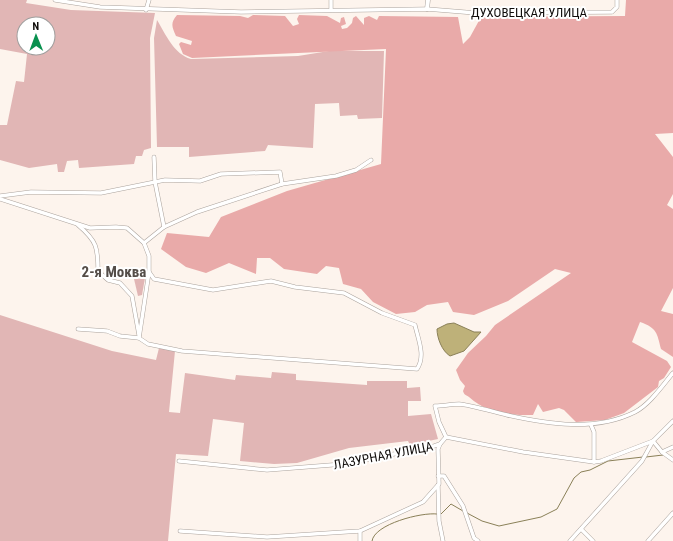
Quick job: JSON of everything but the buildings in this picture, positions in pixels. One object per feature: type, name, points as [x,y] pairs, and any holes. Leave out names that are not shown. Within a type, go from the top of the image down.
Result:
[{"type":"street","name":"ДУХОВЕЦКАЯ УЛИЦА","points":[[55,0],[82,2],[100,7],[146,10],[241,12],[428,9],[476,13],[612,12],[617,7],[617,0]]},
{"type":"street","points":[[146,10],[149,0]]},
{"type":"street","points":[[331,0],[331,10]]},
{"type":"street","points":[[428,0],[428,9]]},
{"type":"street","points":[[154,157],[155,182],[164,227]]},
{"type":"street","points":[[144,243],[164,227],[197,212],[282,184],[336,176],[356,170],[371,160]]},
{"type":"street","points":[[0,196],[32,192],[101,193],[165,180],[200,181],[221,174],[280,172],[282,184]]},
{"type":"street","points":[[0,199],[90,228],[127,228],[144,243],[149,256],[149,272],[139,338]]},
{"type":"street","points":[[77,225],[89,235],[97,246],[98,272],[108,280],[120,282],[132,296],[139,338]]},
{"type":"street","points":[[78,329],[107,331],[120,336],[139,338],[148,344],[182,351],[417,369],[422,358],[415,325],[382,313],[344,293],[295,287],[271,281],[213,290],[154,279],[149,272]]},
{"type":"street","points":[[446,437],[439,422],[435,406],[460,404],[515,417],[551,422],[591,425],[602,424],[636,411],[658,391],[673,373]]},
{"type":"street","points":[[570,541],[642,461],[653,441],[673,421]]},
{"type":"street","points":[[591,425],[594,432],[594,462],[601,461],[653,441]]},
{"type":"street","name":"ЛАЗУРНАЯ УЛИЦА","points":[[178,461],[267,470],[344,464],[440,444],[446,437],[523,452],[594,462]]},
{"type":"street","points":[[653,441],[662,452],[673,460]]},
{"type":"street","points":[[440,444],[438,449],[439,521],[443,541]]},
{"type":"street","points":[[662,452],[673,447]]},
{"type":"street","points":[[438,476],[444,476],[458,496],[474,539],[478,541]]},
{"type":"street","points":[[180,531],[267,537],[360,531],[423,502],[438,485]]},
{"type":"street","points":[[648,541],[673,513]]},
{"type":"street","points":[[581,529],[593,541]]},
{"type":"street","points":[[360,531],[360,541]]},
{"type":"shaded area","points":[[0,0],[27,0],[26,3],[71,10],[155,13],[150,38],[151,148],[144,150],[142,156],[136,156],[134,164],[79,168],[78,160],[67,161],[64,172],[58,172],[57,164],[29,168],[0,160],[0,125],[7,125],[16,81],[24,82],[27,56],[56,56],[56,16],[16,16],[16,52],[0,49]]},
{"type":"shaded area","points":[[626,0],[673,0],[673,133],[655,134],[673,157],[673,194],[667,205],[673,209],[673,288],[661,311],[673,314],[673,357],[661,349],[657,335],[653,329],[650,326],[640,322],[632,342],[667,361],[671,367],[664,378],[659,381],[658,387],[624,413],[605,420],[576,422],[564,410],[559,408],[543,412],[538,404],[533,415],[507,414],[491,410],[476,403],[463,392],[465,386],[460,380],[456,370],[468,353],[495,325],[571,273],[555,269],[508,301],[474,315],[453,312],[448,302],[427,305],[415,312],[396,314],[373,302],[361,289],[343,284],[339,268],[326,266],[317,274],[284,269],[270,258],[257,258],[256,274],[229,263],[206,273],[186,267],[161,249],[167,233],[209,237],[221,217],[287,191],[381,164],[386,49],[192,58],[183,54],[179,44],[181,42],[191,45],[192,41],[176,36],[173,30],[172,25],[177,15],[240,16],[248,18],[253,15],[285,16],[293,26],[299,24],[297,19],[299,15],[327,16],[340,23],[341,18],[344,17],[346,24],[341,26],[342,29],[347,28],[356,16],[364,25],[364,18],[369,16],[377,20],[379,16],[458,17],[463,44],[470,37],[481,17],[625,16]]},
{"type":"shaded area","points":[[157,20],[167,38],[175,48],[185,57],[191,59],[298,56],[329,51],[384,51],[382,118],[358,119],[357,115],[340,116],[339,103],[315,104],[313,148],[268,145],[265,151],[189,157],[189,147],[157,147],[154,38]]},
{"type":"shaded area","points":[[145,278],[142,295],[138,296],[134,279]]},
{"type":"shaded area","points":[[0,315],[112,351],[156,360],[159,348],[175,351],[169,412],[180,413],[185,373],[235,380],[236,375],[271,378],[272,372],[296,374],[296,380],[367,385],[367,381],[407,381],[407,388],[420,387],[421,401],[408,401],[408,416],[431,414],[438,439],[410,445],[408,441],[349,448],[297,463],[274,464],[240,461],[244,423],[213,419],[208,456],[176,454],[168,541],[0,541]]},
{"type":"shaded area","points":[[454,323],[474,332],[481,332],[464,351],[450,356],[440,344],[437,329],[447,324]]},
{"type":"waterway","points":[[646,457],[663,455]]},
{"type":"waterway","points":[[467,513],[482,521],[499,526],[541,517],[557,509],[574,478],[581,472],[590,470],[608,461],[643,457]]},
{"type":"waterway","points":[[440,515],[451,504],[463,511]]},
{"type":"waterway","points":[[372,541],[375,535],[389,524],[410,517],[437,514]]},
{"type":"district","name":"2-я Моква","points":[[114,272]]}]
